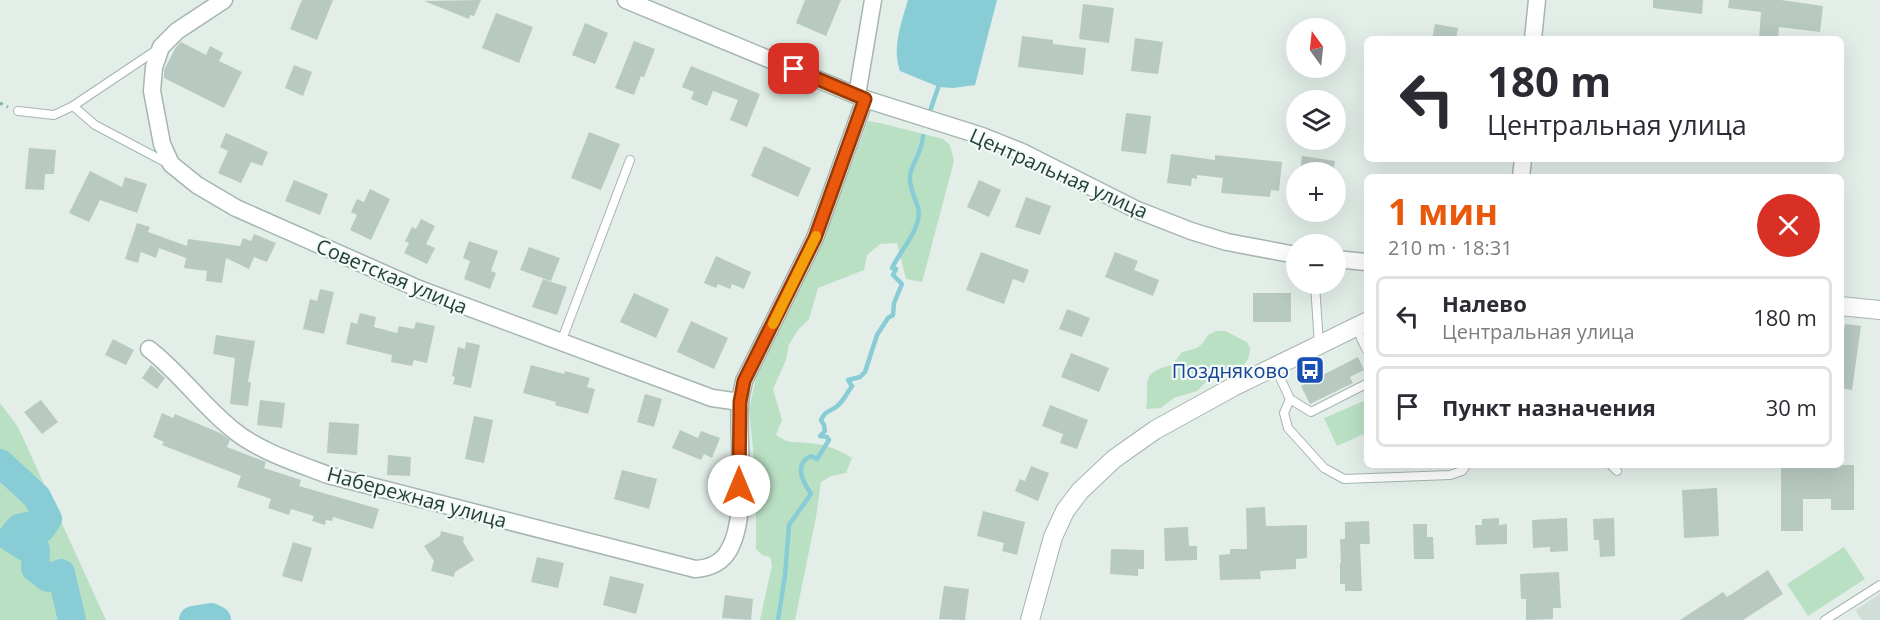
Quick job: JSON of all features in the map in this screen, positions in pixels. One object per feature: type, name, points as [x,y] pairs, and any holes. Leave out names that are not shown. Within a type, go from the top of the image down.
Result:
[{"type":"street","points":[[171,165],[162,144],[152,91],[154,67],[161,47],[177,32],[224,0]]},
{"type":"street","name":"Центральная улица","points":[[626,0],[861,97],[982,136],[1022,152],[1135,209],[1191,231],[1286,253]]},
{"type":"street","points":[[740,402],[744,381],[815,238],[861,97],[873,0]]},
{"type":"street","points":[[1533,36],[1537,0]]},
{"type":"street","name":"Советская улица","points":[[171,165],[197,185],[236,208],[418,289],[712,398],[740,402]]},
{"type":"street","points":[[1346,260],[1364,262]]},
{"type":"street","points":[[1844,306],[1880,310]]},
{"type":"street","points":[[1030,620],[1053,537],[1065,511],[1080,491],[1114,459],[1155,430],[1361,325]]},
{"type":"street","name":"Набережная улица","points":[[149,349],[167,363],[233,430],[275,454],[328,475],[694,569],[710,568],[720,561],[729,550],[735,531],[739,507],[740,402]]},
{"type":"lane","points":[[18,111],[54,115],[73,106],[161,47]]},
{"type":"lane","points":[[73,106],[95,125],[171,165]]},
{"type":"lane","points":[[561,342],[630,160]]},
{"type":"lane","points":[[1316,294],[1319,345]]},
{"type":"lane","points":[[1275,367],[1290,399],[1311,412],[1364,385]]},
{"type":"lane","points":[[1290,399],[1284,413],[1288,428],[1324,468],[1344,478],[1450,475],[1464,468]]},
{"type":"lane","points":[[1825,620],[1880,585]]},
{"type":"shaded area","points":[[1880,594],[1880,620],[1862,620],[1855,610]]},
{"type":"green space","points":[[868,121],[943,139],[950,145],[954,161],[922,282],[906,279],[897,243],[880,244],[867,255],[864,270],[818,288],[809,319],[797,331],[789,345],[786,360],[773,389],[782,420],[776,435],[789,441],[831,448],[852,458],[846,473],[831,476],[821,482],[795,620],[760,620],[772,565],[770,557],[762,555],[756,549],[756,479],[749,409],[756,378],[824,239]]},
{"type":"green space","points":[[1216,331],[1225,331],[1247,342],[1250,349],[1249,357],[1244,365],[1238,370],[1215,373],[1197,391],[1174,398],[1161,408],[1146,409],[1150,376],[1161,368],[1172,365],[1182,352],[1197,348],[1208,335]]},
{"type":"green space","points":[[1364,401],[1364,434],[1337,446],[1324,418]]},
{"type":"green space","points":[[0,403],[18,427],[106,620],[0,620]]},
{"type":"green space","points":[[1844,547],[1865,579],[1808,616],[1787,584]]},
{"type":"water","points":[[908,0],[997,0],[975,85],[939,87],[900,71],[897,44]]},
{"type":"building","points":[[302,0],[333,0],[317,40],[290,29]]},
{"type":"building","points":[[481,0],[474,16],[470,15],[469,19],[424,1]]},
{"type":"building","points":[[805,0],[841,0],[826,36],[796,23]]},
{"type":"building","points":[[1653,0],[1703,0],[1702,14],[1653,8]]},
{"type":"building","points":[[1729,0],[1781,0],[1823,6],[1820,32],[1779,27],[1778,36],[1759,36],[1761,12],[1728,8]]},
{"type":"building","points":[[1083,4],[1114,8],[1109,43],[1079,39]]},
{"type":"building","points":[[496,13],[533,27],[519,63],[482,48]]},
{"type":"building","points":[[585,23],[608,33],[595,64],[572,55]]},
{"type":"building","points":[[1435,24],[1458,28],[1457,36],[1433,36]]},
{"type":"building","points":[[1022,36],[1053,40],[1053,44],[1086,48],[1083,75],[1018,67]]},
{"type":"building","points":[[1135,38],[1163,42],[1158,74],[1131,71]]},
{"type":"building","points":[[634,41],[655,49],[634,95],[615,88]]},
{"type":"building","points":[[181,42],[206,55],[210,46],[223,53],[219,61],[242,72],[224,108],[164,78],[164,70]]},
{"type":"building","points":[[294,65],[312,72],[303,96],[285,88]]},
{"type":"building","points":[[691,66],[760,94],[747,127],[730,120],[738,100],[713,91],[707,106],[691,99],[694,92],[682,87]]},
{"type":"building","points":[[1126,113],[1151,116],[1146,154],[1121,151]]},
{"type":"building","points":[[589,132],[620,144],[601,190],[571,178]]},
{"type":"building","points":[[226,133],[268,152],[262,166],[251,162],[241,183],[218,173],[228,151],[220,147]]},
{"type":"building","points":[[764,146],[811,168],[798,197],[751,176]]},
{"type":"building","points":[[29,148],[56,150],[54,174],[45,174],[44,190],[25,189]]},
{"type":"building","points":[[1171,154],[1215,160],[1215,155],[1282,162],[1279,191],[1271,190],[1270,197],[1221,193],[1223,178],[1197,175],[1197,179],[1192,178],[1191,186],[1167,183]]},
{"type":"building","points":[[1302,156],[1335,161],[1335,162],[1301,162]]},
{"type":"building","points":[[90,171],[122,187],[125,177],[147,184],[137,213],[100,200],[89,222],[69,213]]},
{"type":"building","points":[[294,180],[328,194],[320,215],[285,201]]},
{"type":"building","points":[[979,180],[1001,190],[989,217],[967,207]]},
{"type":"building","points":[[370,189],[390,199],[371,240],[350,230],[357,215],[351,212],[357,199],[364,202]]},
{"type":"building","points":[[1026,197],[1051,206],[1040,235],[1015,227]]},
{"type":"building","points":[[421,219],[435,226],[426,244],[435,248],[427,264],[404,253],[409,243],[405,241],[412,227],[416,229]]},
{"type":"building","points":[[137,223],[150,227],[148,232],[187,246],[188,239],[240,246],[243,238],[251,241],[254,234],[276,243],[267,262],[254,257],[249,269],[226,258],[222,283],[206,281],[207,271],[184,268],[186,258],[159,248],[156,258],[141,252],[138,263],[125,259]]},
{"type":"building","points":[[469,241],[498,251],[491,271],[496,273],[490,289],[464,279],[470,261],[463,258]]},
{"type":"building","points":[[529,247],[560,258],[551,281],[520,270]]},
{"type":"building","points":[[981,252],[1029,270],[1024,283],[1013,279],[1004,304],[966,290]]},
{"type":"building","points":[[1115,252],[1138,261],[1134,270],[1159,280],[1153,296],[1105,277]]},
{"type":"building","points":[[716,256],[751,272],[744,289],[732,284],[730,289],[718,284],[716,288],[704,283]]},
{"type":"building","points":[[543,279],[567,287],[557,315],[532,307]]},
{"type":"building","points":[[320,289],[334,292],[324,334],[303,329],[310,299],[317,301]]},
{"type":"building","points":[[634,293],[669,309],[656,338],[620,322]]},
{"type":"building","points":[[1253,293],[1291,294],[1291,322],[1253,322]]},
{"type":"building","points":[[1067,309],[1090,318],[1082,337],[1059,329]]},
{"type":"building","points":[[360,313],[376,317],[374,327],[397,333],[399,326],[414,329],[416,322],[435,326],[427,363],[414,360],[412,366],[391,362],[392,355],[346,344],[351,322],[357,324]]},
{"type":"building","points":[[691,321],[728,338],[714,369],[677,352]]},
{"type":"building","points":[[1845,324],[1861,326],[1852,390],[1844,389]]},
{"type":"building","points":[[216,335],[255,341],[248,382],[251,382],[248,406],[230,404],[235,358],[213,354]]},
{"type":"building","points":[[113,339],[134,350],[126,365],[105,355]]},
{"type":"building","points":[[466,342],[480,345],[471,388],[453,384],[455,377],[452,376],[458,347],[465,349]]},
{"type":"building","points":[[1071,353],[1109,368],[1099,392],[1061,377]]},
{"type":"building","points":[[1358,357],[1364,370],[1350,377],[1353,383],[1310,404],[1301,386]]},
{"type":"building","points":[[151,365],[165,378],[157,389],[142,378]]},
{"type":"building","points":[[531,365],[590,378],[587,387],[595,389],[588,414],[523,393]]},
{"type":"building","points":[[645,394],[662,399],[654,427],[637,422]]},
{"type":"building","points":[[41,400],[58,422],[42,434],[24,412]]},
{"type":"building","points":[[260,400],[285,403],[282,428],[257,425]]},
{"type":"building","points":[[1050,405],[1088,420],[1077,449],[1060,443],[1063,434],[1042,426]]},
{"type":"building","points":[[162,413],[173,418],[175,414],[220,433],[230,440],[227,447],[266,462],[264,468],[301,480],[299,486],[379,509],[373,529],[333,517],[332,521],[326,520],[325,525],[312,521],[314,516],[291,509],[289,515],[268,508],[271,499],[237,487],[241,476],[162,445],[164,442],[153,437]]},
{"type":"building","points":[[474,416],[493,420],[484,463],[465,459]]},
{"type":"building","points":[[329,422],[359,424],[357,455],[327,453]]},
{"type":"building","points":[[680,430],[698,438],[701,431],[720,438],[712,458],[704,454],[701,460],[672,448]]},
{"type":"building","points":[[388,455],[411,457],[410,476],[387,475]]},
{"type":"building","points":[[1844,465],[1854,465],[1854,510],[1831,510],[1831,499],[1803,499],[1803,531],[1781,531],[1781,468],[1844,468]]},
{"type":"building","points":[[1031,466],[1049,473],[1038,501],[1015,491],[1020,479],[1025,481]]},
{"type":"building","points":[[622,470],[657,479],[649,509],[614,499]]},
{"type":"building","points":[[1717,488],[1719,536],[1684,538],[1682,490]]},
{"type":"building","points":[[1265,507],[1266,526],[1307,525],[1307,558],[1296,559],[1296,569],[1260,571],[1261,579],[1220,580],[1219,555],[1230,554],[1230,549],[1247,549],[1246,508]]},
{"type":"building","points":[[983,511],[1025,522],[1017,555],[1002,551],[1004,543],[977,536]]},
{"type":"building","points":[[1499,518],[1499,525],[1507,524],[1507,544],[1476,545],[1475,525],[1482,525],[1482,519]]},
{"type":"building","points":[[1567,518],[1568,551],[1550,552],[1550,547],[1533,548],[1532,520]]},
{"type":"building","points":[[1614,518],[1615,556],[1600,557],[1599,540],[1594,540],[1593,519]]},
{"type":"building","points":[[1369,521],[1370,544],[1360,544],[1362,591],[1345,591],[1345,584],[1340,584],[1340,539],[1345,539],[1345,522]]},
{"type":"building","points":[[1413,524],[1427,524],[1427,537],[1433,537],[1434,559],[1414,559]]},
{"type":"building","points":[[1188,527],[1189,546],[1197,546],[1197,560],[1165,561],[1164,528]]},
{"type":"building","points":[[441,531],[464,537],[463,542],[474,560],[455,572],[454,577],[431,571],[434,561],[424,546],[440,536]]},
{"type":"building","points":[[293,542],[312,548],[302,582],[282,576]]},
{"type":"building","points":[[1111,549],[1144,550],[1144,569],[1138,569],[1138,576],[1110,574]]},
{"type":"building","points":[[537,557],[564,563],[558,588],[531,582]]},
{"type":"building","points":[[1768,570],[1783,594],[1743,620],[1680,620],[1723,592],[1727,597]]},
{"type":"building","points":[[1559,572],[1561,608],[1553,608],[1553,619],[1526,620],[1526,599],[1521,599],[1520,574]]},
{"type":"building","points":[[610,576],[644,584],[636,614],[603,605]]},
{"type":"building","points":[[944,586],[969,589],[965,620],[939,619]]},
{"type":"building","points":[[725,595],[753,599],[751,620],[722,618]]},
{"type":"waterway","points":[[929,114],[940,82]]},
{"type":"waterway","points":[[778,620],[789,525],[811,494],[801,473],[802,464],[811,456],[817,459],[829,440],[827,437],[820,436],[825,431],[821,420],[845,397],[852,386],[848,380],[860,377],[865,372],[877,335],[888,318],[893,315],[894,303],[902,284],[893,275],[896,269],[892,268],[914,231],[919,215],[910,185],[910,176],[921,148],[923,136]]},
{"type":"waterway","points":[[0,463],[37,497],[48,519],[41,529],[28,526],[19,528],[11,538],[25,547],[33,545],[36,550],[35,568],[48,578],[61,573],[72,620]]},
{"type":"waterway","points":[[193,620],[211,617],[217,620]]},
{"type":"slow traffic","points":[[773,324],[816,236]]},
{"type":"place","name":"Поздняково","points":[[1310,370]]},
{"type":"route","points":[[739,486],[740,402],[744,381],[815,238],[865,99],[794,69]]}]
